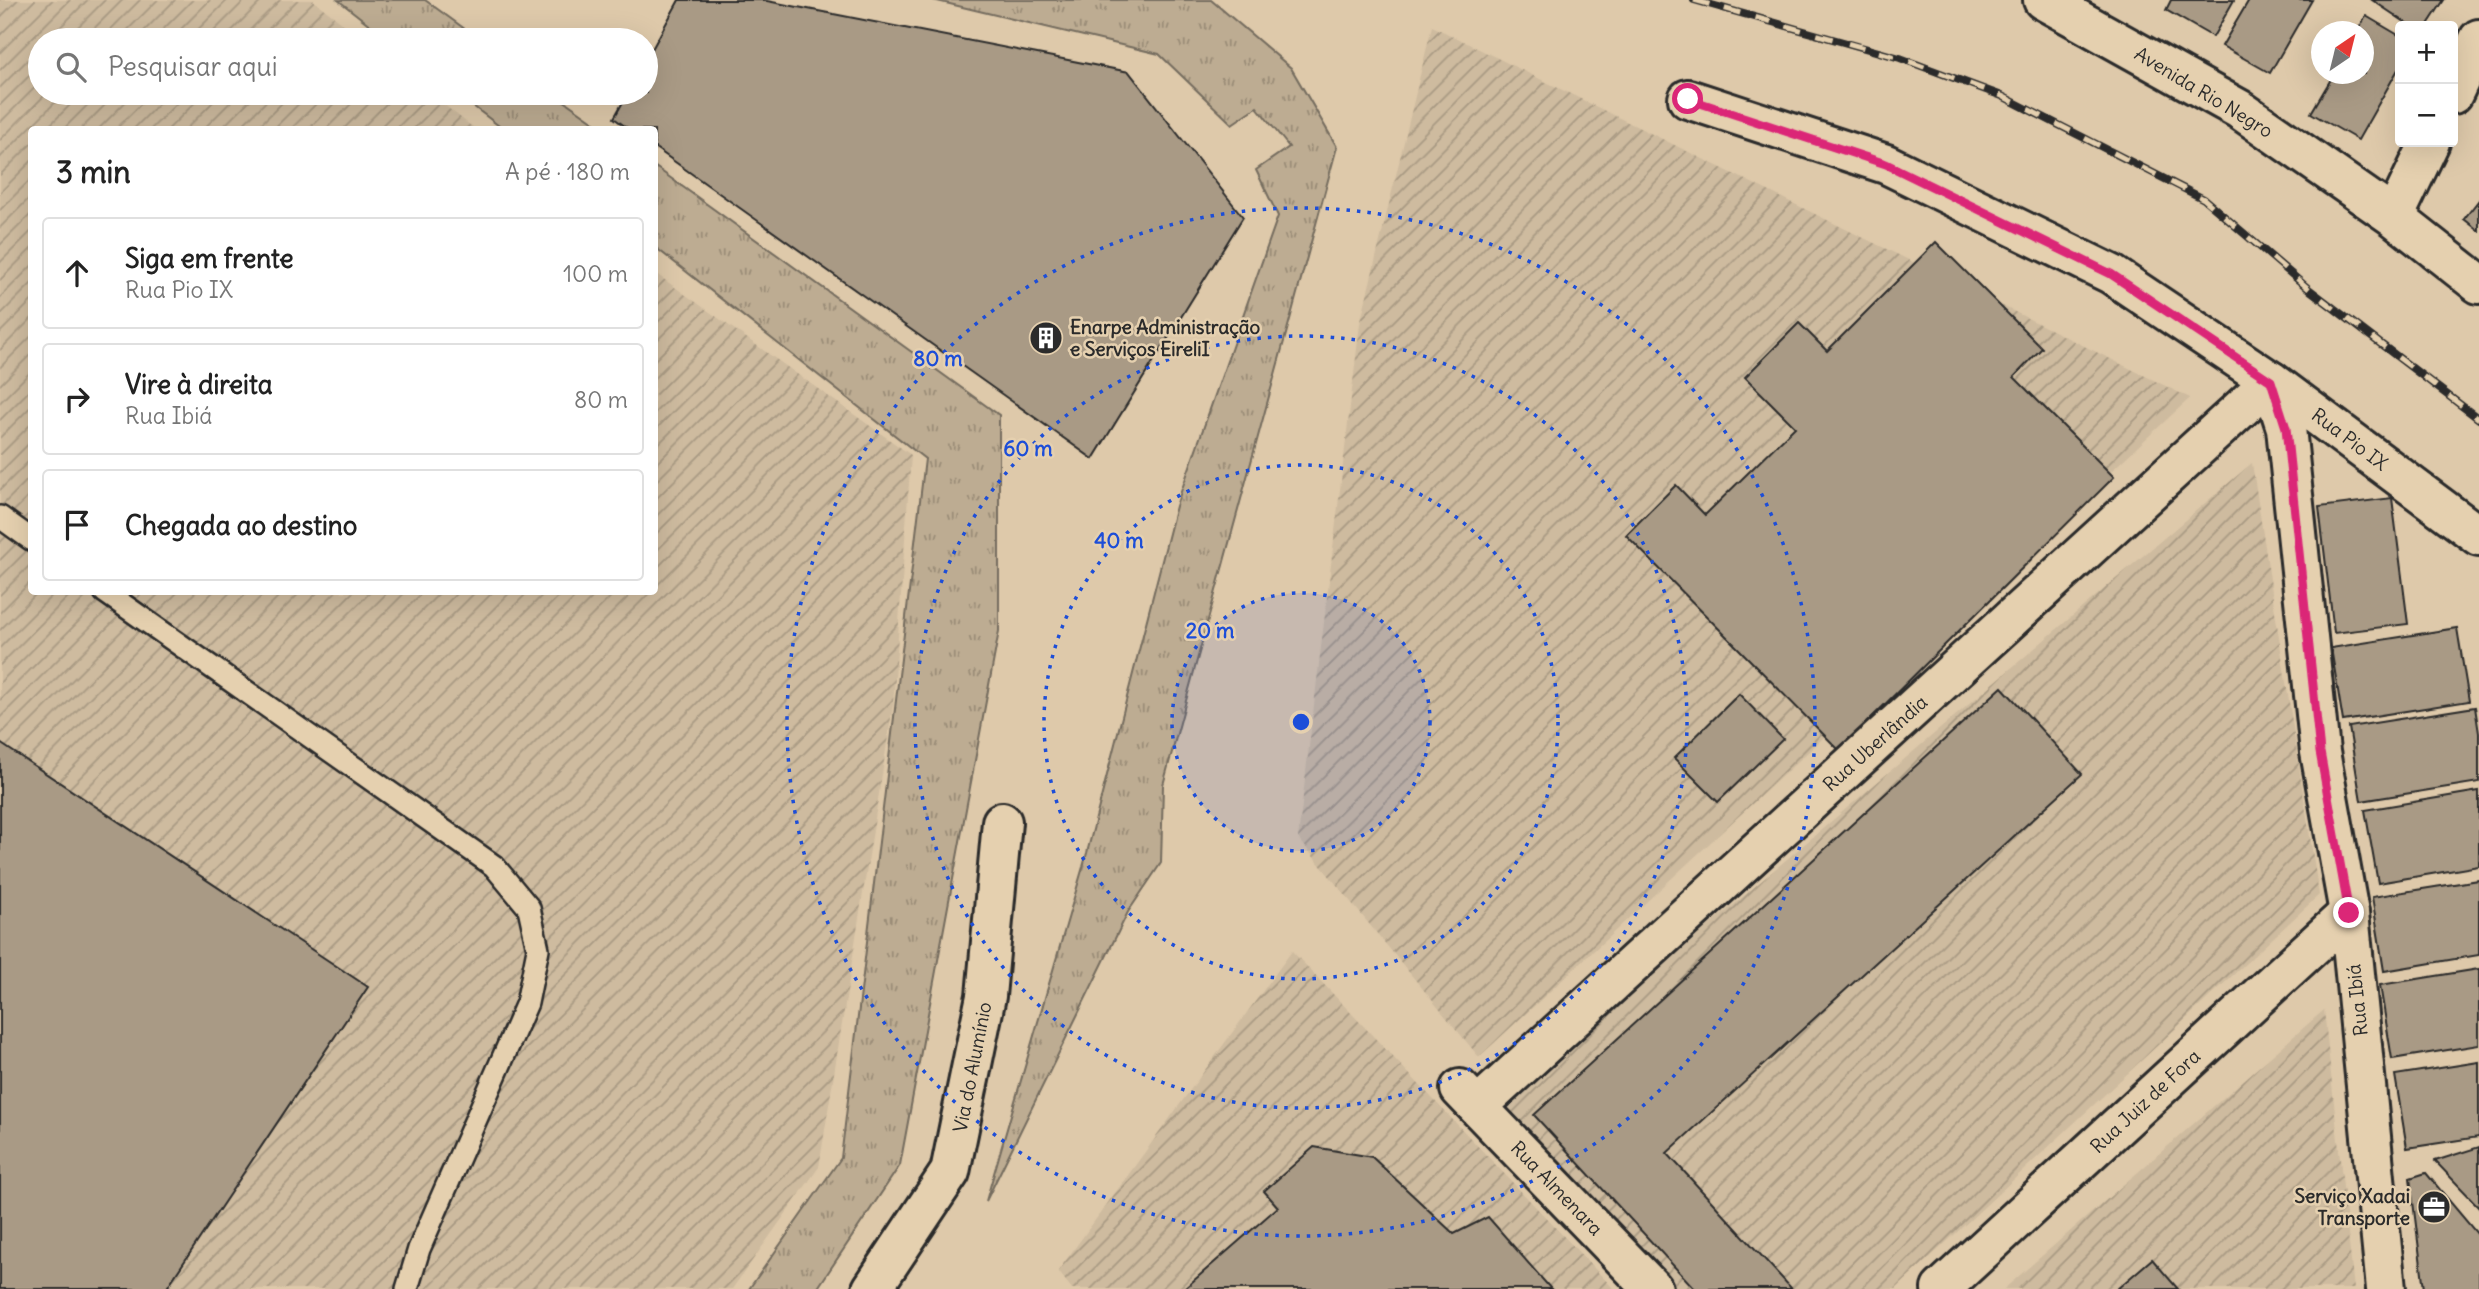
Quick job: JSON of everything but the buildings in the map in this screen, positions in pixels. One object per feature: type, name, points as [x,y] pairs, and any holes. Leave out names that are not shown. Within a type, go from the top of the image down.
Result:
[{"type":"street","name":"Avenida Rio Negro","points":[[2043,0],[2239,109],[2394,217],[2479,284]]},
{"type":"street","points":[[2458,84],[2479,39]]},
{"type":"street","name":"Rua Pio IX","points":[[1688,99],[1886,164],[2111,274],[2271,381],[2479,536]]},
{"type":"street","points":[[2394,217],[2428,147]]},
{"type":"street","name":"Rua Ibiá","points":[[2271,381],[2286,428],[2320,752],[2349,913],[2386,1289]]},
{"type":"street","name":"Rua Uberlândia","points":[[1469,1097],[2271,381]]},
{"type":"street","name":"Via do Alumínio","points":[[872,1289],[950,1172],[986,996],[1002,822]]},
{"type":"street","name":"Rua Juiz de Fora","points":[[1941,1289],[2349,913]]},
{"type":"street","name":"Rua Almenara","points":[[1469,1097],[1653,1289]]},
{"type":"lane","points":[[0,517],[28,537]]},
{"type":"lane","points":[[109,595],[494,866],[529,908],[538,949],[527,1003],[419,1249],[407,1289]]},
{"type":"shaded area","points":[[0,0],[313,0],[348,28],[28,28],[28,105],[444,105],[471,126],[28,126],[28,595],[658,595],[658,275],[911,455],[893,706],[819,1167],[732,1289],[0,1289]]},
{"type":"shaded area","points":[[1432,26],[2190,398],[1479,1057],[1298,838],[1360,324]]},
{"type":"shaded area","points":[[2252,463],[2319,895],[1896,1289],[1671,1289],[1496,1107]]},
{"type":"shaded area","points":[[1292,951],[1614,1289],[1072,1289],[1058,1271]]},
{"type":"shaded area","points":[[2324,1010],[2354,1289],[2004,1289]]},
{"type":"green space","points":[[338,0],[425,0],[464,28],[374,28]]},
{"type":"green space","points":[[933,0],[1211,0],[1291,68],[1337,147],[1163,785],[1161,863],[1128,912],[986,1201],[1087,853],[1176,506],[1278,216],[1256,170],[1289,147],[1257,107],[1232,124],[1159,54]]},
{"type":"green space","points":[[472,105],[570,105],[600,126],[499,126]]},
{"type":"green space","points":[[658,169],[999,415],[999,631],[900,1165],[817,1289],[749,1289],[841,1158],[925,459],[658,249]]},
{"type":"railway","points":[[1694,0],[1900,58],[2002,96],[2204,199],[2310,290],[2479,419]]},
{"type":"place","name":"Enarpe Administração e Serviços EireliI","points":[[1046,338]]},
{"type":"place","name":"Serviço Xadai Transporte","points":[[2434,1207]]},
{"type":"route","points":[[1688,99],[1886,164],[2111,274],[2271,381],[2286,428],[2320,752],[2349,913]]}]
